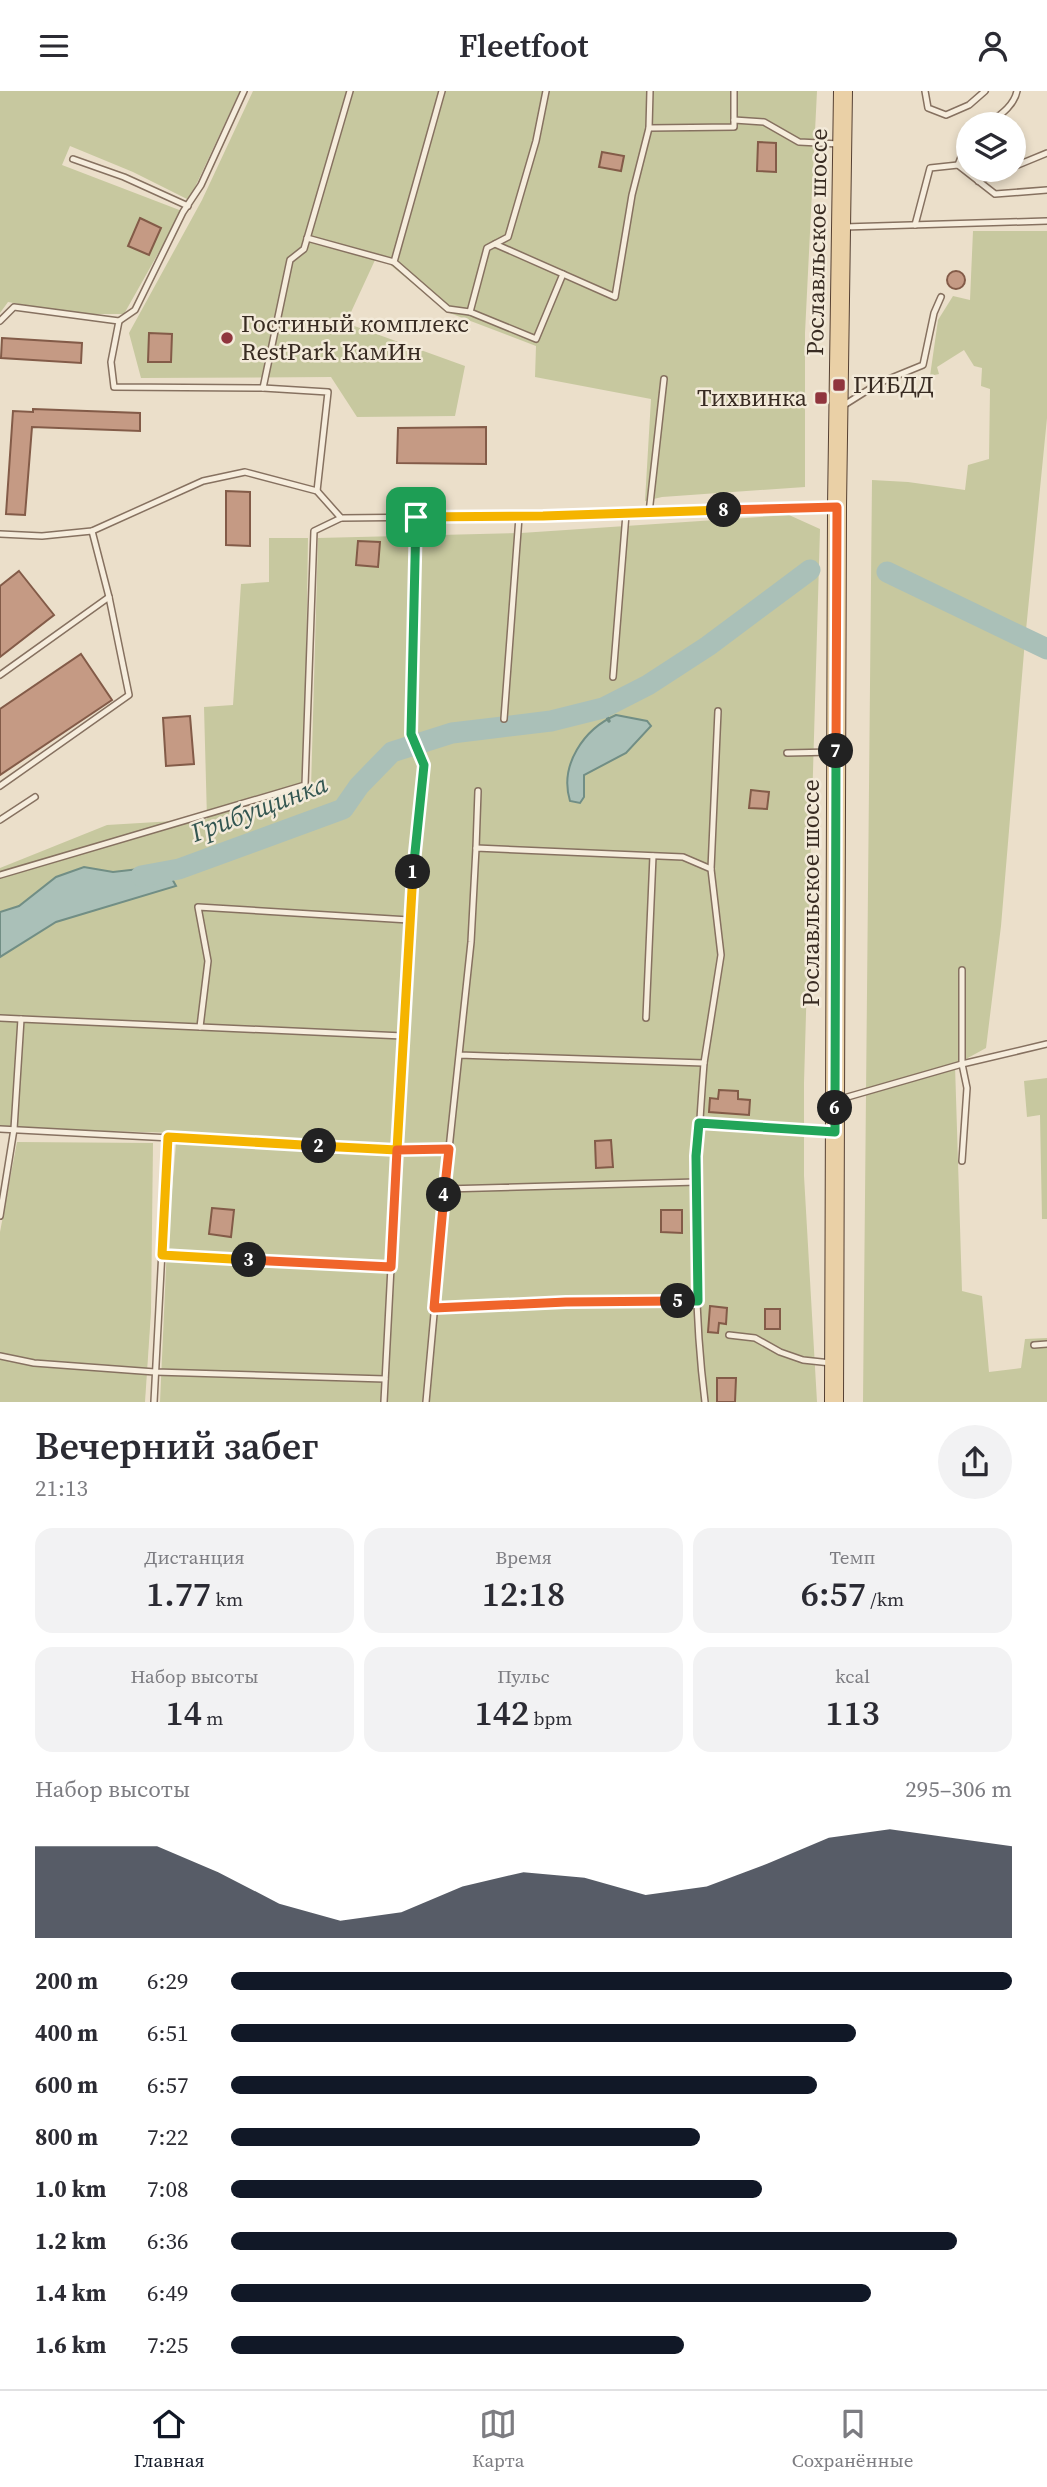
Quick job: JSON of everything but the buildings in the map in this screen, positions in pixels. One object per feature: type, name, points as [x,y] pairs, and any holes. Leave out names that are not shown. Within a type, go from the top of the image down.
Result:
[{"type":"main road","name":"Рославльское шоссе","points":[[834,1402],[837,507],[843,91]]},
{"type":"lane","points":[[0,321],[14,307],[119,321],[135,310],[201,185],[244,91]]},
{"type":"lane","points":[[263,388],[290,260],[304,249],[350,91]]},
{"type":"lane","points":[[394,262],[442,91]]},
{"type":"lane","points":[[470,312],[487,249],[508,237],[536,141],[546,91]]},
{"type":"lane","points":[[495,244],[615,297],[632,195],[649,128],[650,91]]},
{"type":"lane","points":[[649,128],[734,127],[734,91]]},
{"type":"lane","points":[[925,91],[928,108],[946,115],[969,106],[985,91]]},
{"type":"lane","points":[[1004,112],[1016,99],[1017,91]]},
{"type":"lane","points":[[734,120],[764,122],[799,142],[843,145]]},
{"type":"lane","points":[[1026,162],[1047,153]]},
{"type":"lane","points":[[73,159],[124,177],[188,206]]},
{"type":"lane","points":[[915,225],[930,168],[956,165]]},
{"type":"lane","points":[[979,182],[995,194],[1047,190]]},
{"type":"lane","points":[[841,227],[1047,221]]},
{"type":"lane","points":[[307,238],[394,262],[448,309],[470,312],[536,339],[563,274]]},
{"type":"lane","points":[[838,409],[879,383],[923,365],[932,321],[941,297]]},
{"type":"lane","points":[[119,321],[111,362],[114,387],[263,388],[328,392],[317,491]]},
{"type":"lane","points":[[649,513],[664,379]]},
{"type":"lane","points":[[0,534],[43,536],[92,531],[203,481],[245,472],[317,491],[341,518]]},
{"type":"lane","points":[[0,874],[305,785],[314,531],[341,518],[519,517],[837,507]]},
{"type":"lane","points":[[613,677],[626,514]]},
{"type":"lane","points":[[384,1402],[409,920],[424,765],[411,734],[416,517]]},
{"type":"lane","points":[[504,719],[519,517]]},
{"type":"lane","points":[[0,786],[129,695],[92,531]]},
{"type":"lane","points":[[0,675],[109,597]]},
{"type":"lane","points":[[705,1402],[698,1343],[697,1182],[704,1063],[721,955],[711,869],[718,711]]},
{"type":"lane","points":[[787,754],[836,751]]},
{"type":"lane","points":[[426,1402],[471,942],[478,791]]},
{"type":"lane","points":[[0,820],[35,797]]},
{"type":"lane","points":[[476,848],[683,857],[711,869]]},
{"type":"lane","points":[[646,1018],[653,856]]},
{"type":"lane","points":[[201,1027],[208,961],[198,907],[409,920]]},
{"type":"lane","points":[[962,970],[962,1064],[967,1088],[962,1161]]},
{"type":"lane","points":[[0,1018],[403,1036]]},
{"type":"lane","points":[[0,1216],[14,1129],[21,1019]]},
{"type":"lane","points":[[835,1100],[962,1064],[1047,1044]]},
{"type":"lane","points":[[459,1055],[704,1063]]},
{"type":"lane","points":[[699,1123],[835,1132]]},
{"type":"lane","points":[[0,1129],[397,1150],[449,1149]]},
{"type":"lane","points":[[154,1402],[168,1137]]},
{"type":"lane","points":[[445,1189],[697,1182]]},
{"type":"lane","points":[[162,1255],[391,1267]]},
{"type":"lane","points":[[434,1308],[566,1302],[698,1301]]},
{"type":"lane","points":[[729,1335],[755,1338],[780,1352],[803,1360],[834,1363]]},
{"type":"lane","points":[[1034,1345],[1047,1344]]},
{"type":"lane","points":[[0,1356],[34,1363],[155,1371],[385,1379]]},
{"type":"green space","points":[[0,91],[240,91],[189,200],[133,172],[70,146],[62,165],[182,211],[124,314],[76,314],[8,302],[0,313]]},
{"type":"green space","points":[[253,91],[817,91],[805,333],[805,487],[662,497],[645,501],[651,399],[535,377],[536,346],[447,312],[388,263],[375,260],[346,323],[465,366],[455,416],[357,417],[331,377],[141,378],[129,333],[202,200]]},
{"type":"green space","points":[[973,231],[1047,231],[1047,418],[1001,926],[986,1048],[955,1065],[962,1291],[982,1296],[989,1372],[1021,1368],[1025,1339],[1047,1338],[1047,1402],[863,1402],[872,480],[965,490],[968,465],[989,459],[990,389],[981,386],[982,368],[974,366],[964,350],[937,367],[939,374],[930,376],[938,320],[953,296],[970,300]]},
{"type":"green space","points":[[789,515],[820,529],[804,1083],[804,1176],[817,1402],[160,1402],[167,1246],[177,1133],[0,1128],[0,957],[56,922],[88,911],[165,866],[113,872],[84,867],[56,877],[19,906],[0,912],[0,868],[107,825],[207,819],[204,707],[233,705],[241,584],[269,582],[269,538],[308,538],[305,734],[301,783],[234,810],[236,815],[311,788],[318,538],[521,533]]},
{"type":"green space","points":[[1047,1078],[1047,1219],[1042,1219],[1040,1115],[1027,1117],[1024,1081]]},
{"type":"green space","points":[[17,1142],[153,1143],[151,1312],[145,1402],[0,1402],[0,1232]]},
{"type":"water","points":[[616,715],[647,721],[651,726],[626,753],[584,775],[584,797],[580,803],[570,801],[568,774],[577,750],[594,729]]},
{"type":"water","points":[[165,866],[176,886],[56,922],[0,957],[0,912],[19,906],[56,877],[84,867],[113,872]]},
{"type":"waterway","name":"Грибущинка","points":[[141,876],[179,869],[343,809],[359,786],[392,752],[452,733],[551,721],[603,708],[648,685],[708,646],[810,570]]},
{"type":"waterway","name":"Грибущинка","points":[[887,572],[1047,649]]},
{"type":"waterway","points":[[603,708],[609,721]]},
{"type":"place","name":"Гостиный комплекс RestPark КамИн","points":[[227,338]]},
{"type":"place","name":"ГИБДД","points":[[839,385]]},
{"type":"place","name":"Тихвинка","points":[[821,398]]},
{"type":"route","points":[[416,517],[411,734],[424,765],[409,920],[397,1150],[168,1137],[162,1255],[391,1267],[397,1150],[449,1149],[434,1308],[566,1302],[698,1301],[696,1156],[699,1123],[835,1132],[837,507],[416,517]]}]
